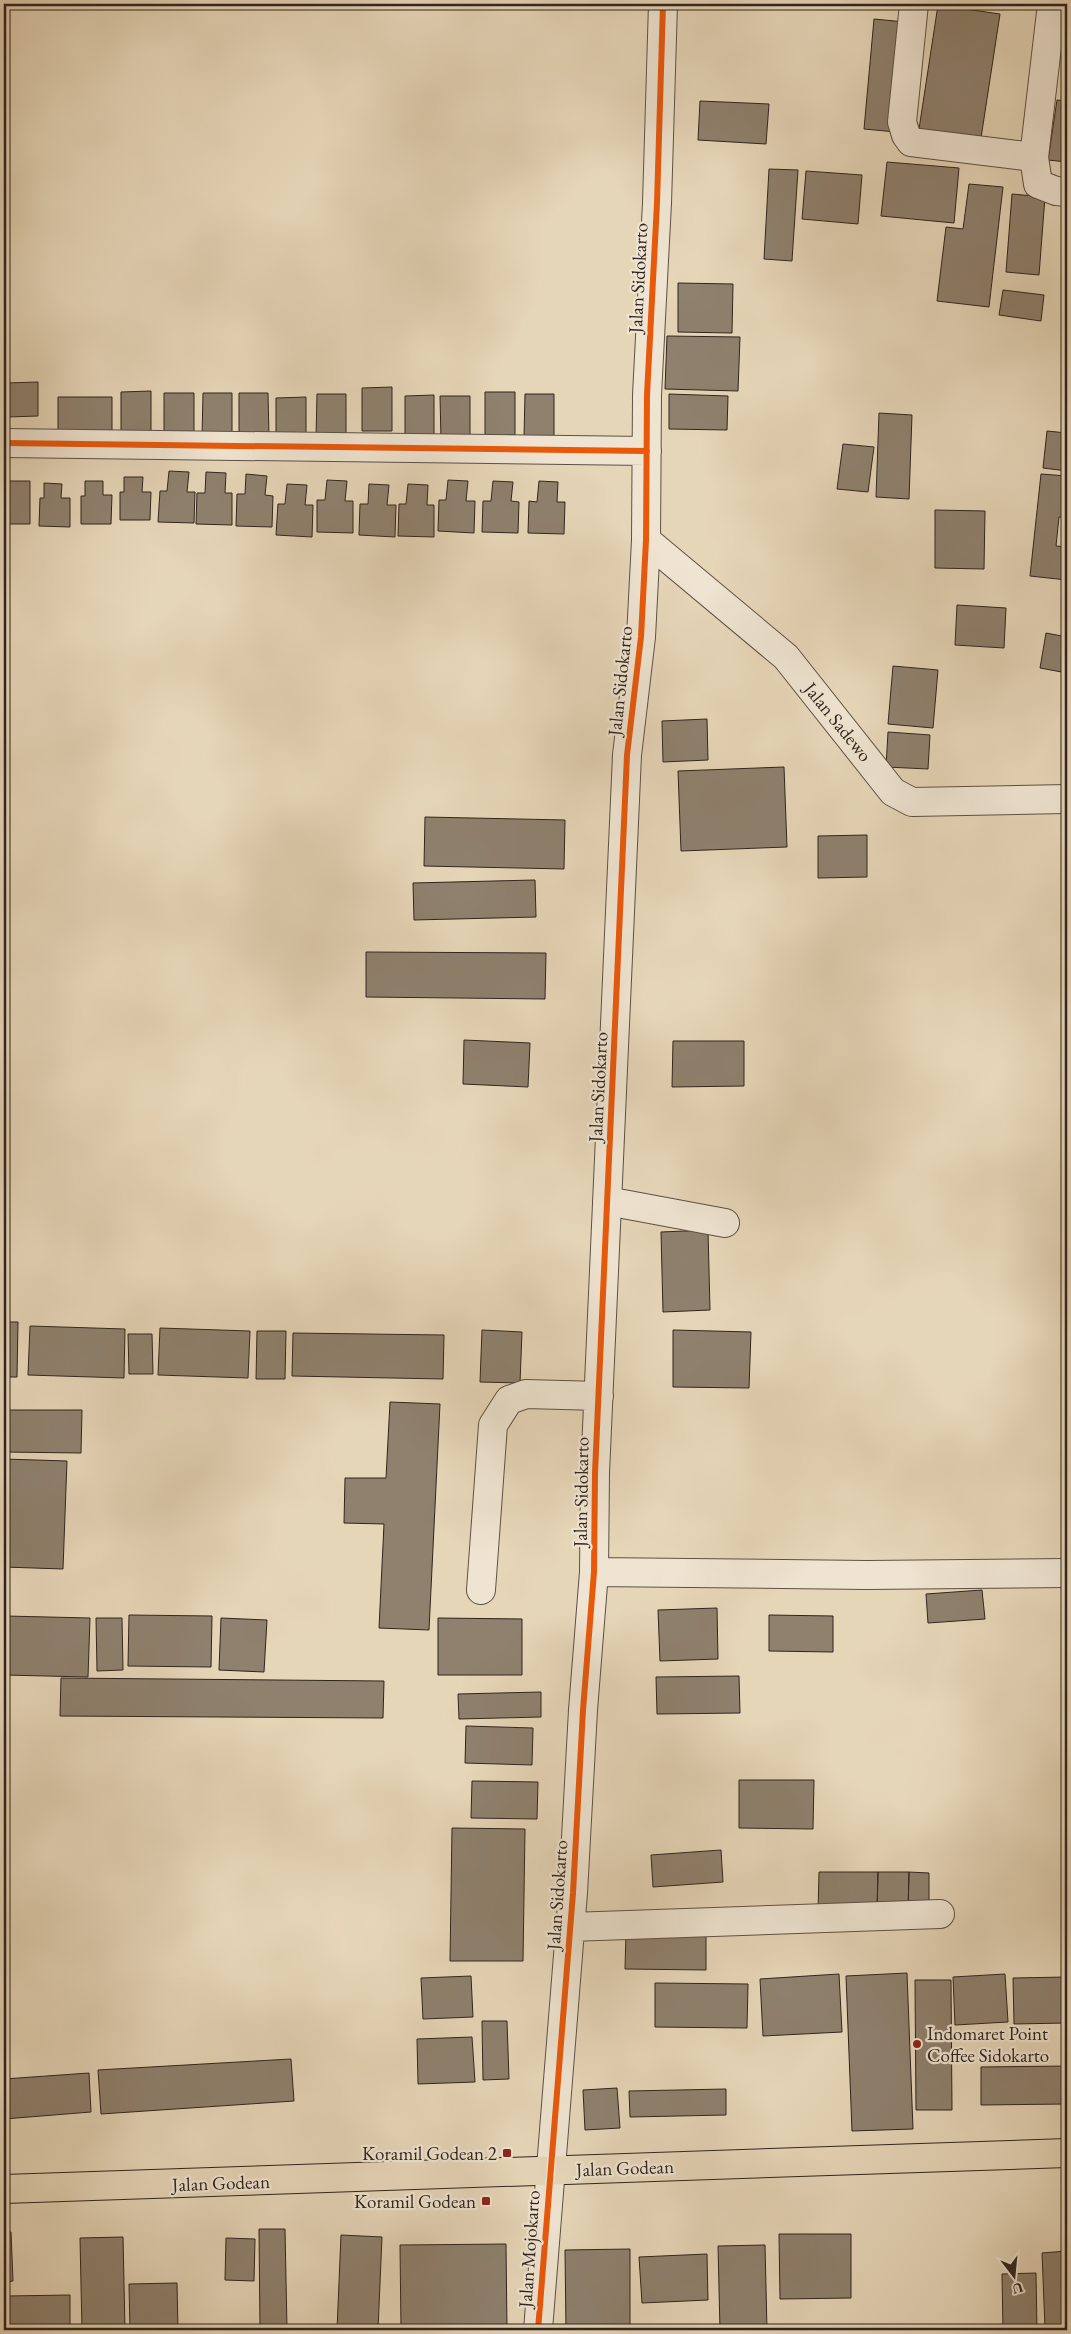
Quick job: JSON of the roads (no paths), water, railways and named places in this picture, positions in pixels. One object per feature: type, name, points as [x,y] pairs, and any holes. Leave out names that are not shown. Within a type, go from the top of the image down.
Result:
[{"type":"main road","name":"Jalan Godean","points":[[4,2189],[1067,2153]]},
{"type":"street","name":"Jalan Sidokarto","points":[[550,2170],[570,1927],[583,1710],[594,1572],[595,1474],[600,1396],[627,755],[641,637],[646,540],[648,395],[657,203],[663,4]]},
{"type":"street","points":[[914,4],[902,122],[906,135],[911,142],[1034,156]]},
{"type":"street","points":[[1052,4],[1034,156],[1038,184],[1056,191],[1067,192]]},
{"type":"street","points":[[4,444],[648,451]]},
{"type":"street","name":"Jalan Sadewo","points":[[646,540],[786,657],[893,792],[912,802],[1067,799]]},
{"type":"street","points":[[607,1201],[726,1222]]},
{"type":"street","points":[[481,1590],[493,1425],[509,1400],[526,1394],[600,1396]]},
{"type":"street","points":[[594,1572],[867,1575],[1067,1573]]},
{"type":"street","points":[[570,1927],[940,1914]]},
{"type":"street","name":"Jalan Mojokarto","points":[[538,2330],[550,2170]]},
{"type":"place","name":"Indomaret Point Coffee Sidokarto","points":[[917,2044]]},
{"type":"place","name":"Koramil Godean 2","points":[[507,2153]]},
{"type":"place","name":"Koramil Godean","points":[[486,2201]]}]
